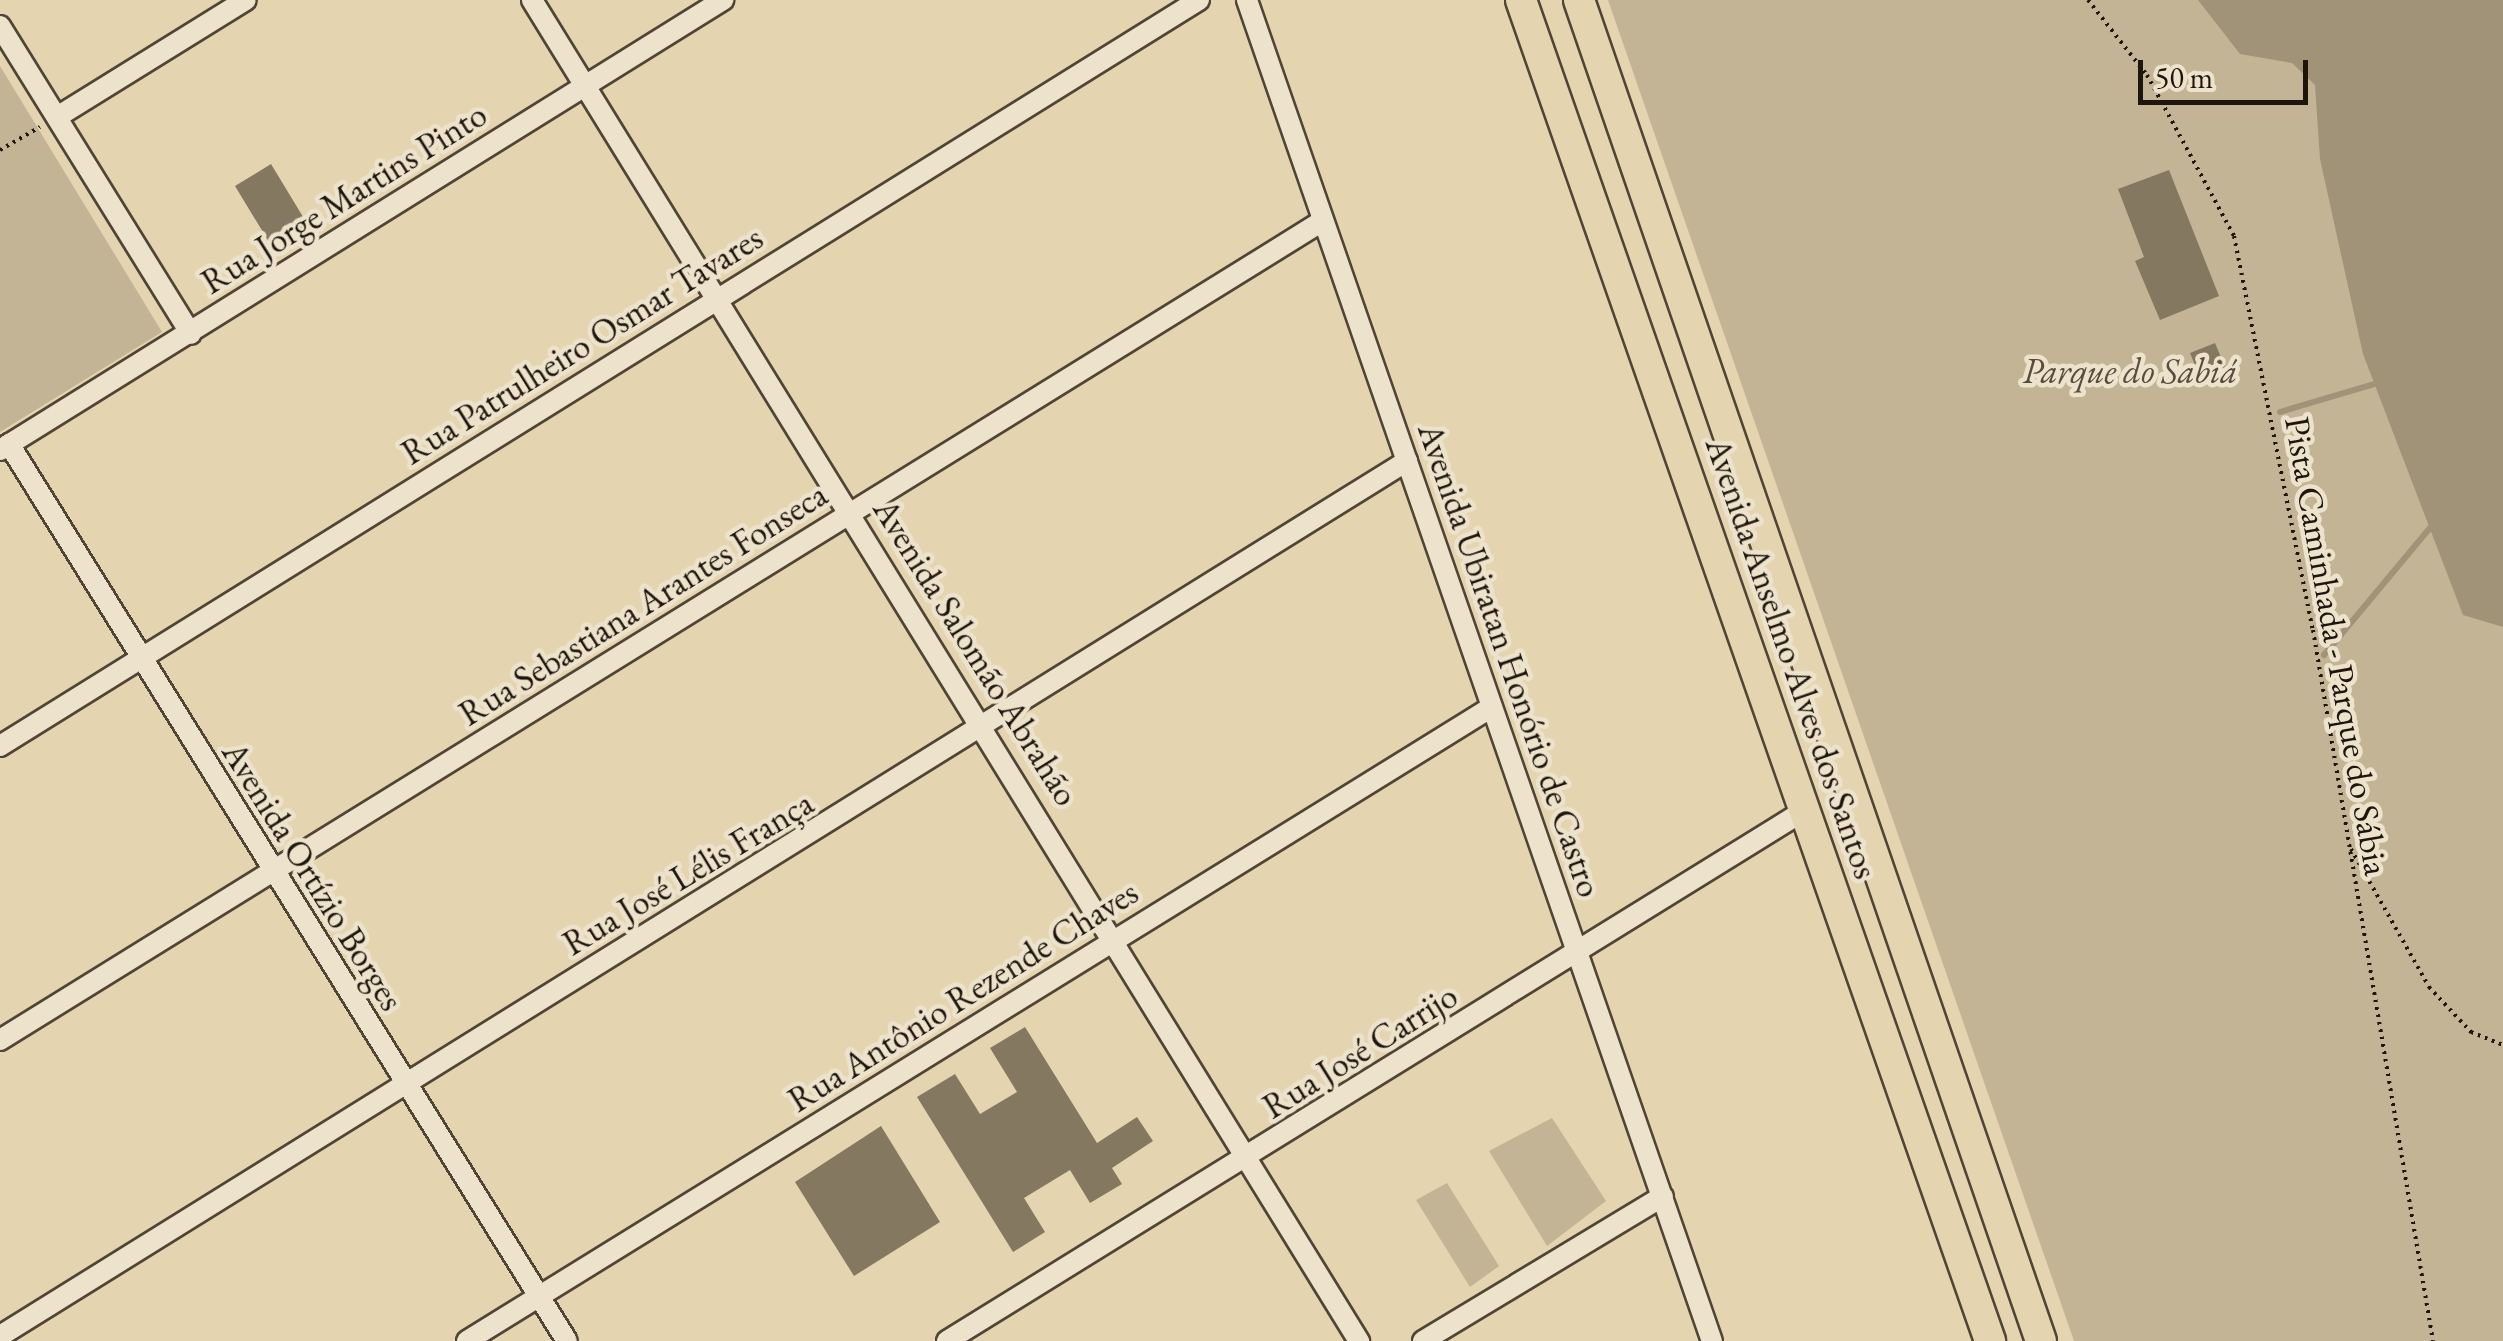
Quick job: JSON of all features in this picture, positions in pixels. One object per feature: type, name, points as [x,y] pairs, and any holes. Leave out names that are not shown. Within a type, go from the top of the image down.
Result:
[{"type":"main road","name":"Avenida Anselmo Alves dos Santos","points":[[1521,0],[1990,1341]]},
{"type":"main road","name":"Avenida Anselmo Alves dos Santos","points":[[1579,0],[2040,1341]]},
{"type":"main road","points":[[1917,1132],[1965,1118]]},
{"type":"main road","points":[[1940,1200],[1970,1188],[1990,1195]]},
{"type":"street","points":[[57,118],[246,0]]},
{"type":"street","name":"Avenida Salomão Abrahão","points":[[532,0],[986,729],[1359,1341]]},
{"type":"street","name":"Rua Jorge Martins Pinto","points":[[4,447],[723,0]]},
{"type":"street","name":"Rua Patrulheiro Osmar Tavares","points":[[0,746],[1199,0]]},
{"type":"street","name":"Avenida Ubiratan Honório de Castro","points":[[1247,0],[1320,223],[1407,462],[1712,1341]]},
{"type":"street","points":[[0,26],[190,334]]},
{"type":"street","name":"Rua Sebastiana Arantes Fonseca","points":[[0,1040],[1320,223]]},
{"type":"street","name":"Avenida Ortízio Borges","points":[[4,447],[141,659],[270,874],[566,1341]]},
{"type":"street","name":"Rua José Lélis França","points":[[0,1336],[986,729],[1407,462]]},
{"type":"street","name":"Rua Antônio Rezende Chaves","points":[[468,1341],[1492,707]]},
{"type":"street","name":"Rua José Carrijo","points":[[947,1341],[1249,1159],[1805,810]]},
{"type":"street","points":[[1423,1341],[1663,1196]]},
{"type":"path","name":"Pista Caminhada - Parque do Sábia","points":[[2088,0],[2147,75],[2234,236],[2294,529],[2433,1341]]},
{"type":"path","points":[[0,150],[57,118]]},
{"type":"path","points":[[2348,845],[2429,987],[2471,1032],[2503,1046]]},
{"type":"green space","name":"Parque do Sabiá","points":[[1608,0],[2503,0],[2503,1341],[2074,1341]]},
{"type":"green space","points":[[0,66],[162,332],[0,432]]},
{"type":"green space","points":[[1552,1118],[1606,1201],[1547,1246],[1489,1151]]},
{"type":"green space","points":[[1447,1183],[1499,1266],[1470,1287],[1416,1200]]},
{"type":"shaded area","points":[[2198,0],[2503,0],[2503,627],[2463,615],[2363,354],[2320,159],[2315,85],[2292,63],[2240,54]]},
{"type":"building","points":[[271,164],[311,230],[275,252],[235,186]]},
{"type":"building","points":[[2169,170],[2219,296],[2160,320],[2135,261],[2144,257],[2118,189]]},
{"type":"building","points":[[2215,343],[2225,367],[2200,377],[2190,353]]},
{"type":"building","points":[[1025,1027],[1097,1143],[1137,1117],[1153,1141],[1112,1168],[1122,1184],[1090,1203],[1070,1170],[1024,1198],[1045,1232],[1013,1252],[917,1097],[955,1074],[980,1114],[1017,1092],[990,1048]]},
{"type":"building","points":[[881,1126],[940,1222],[854,1276],[795,1182]]},
{"type":"waterway","points":[[2280,412],[2374,384]]},
{"type":"waterway","points":[[2324,655],[2430,528]]}]
